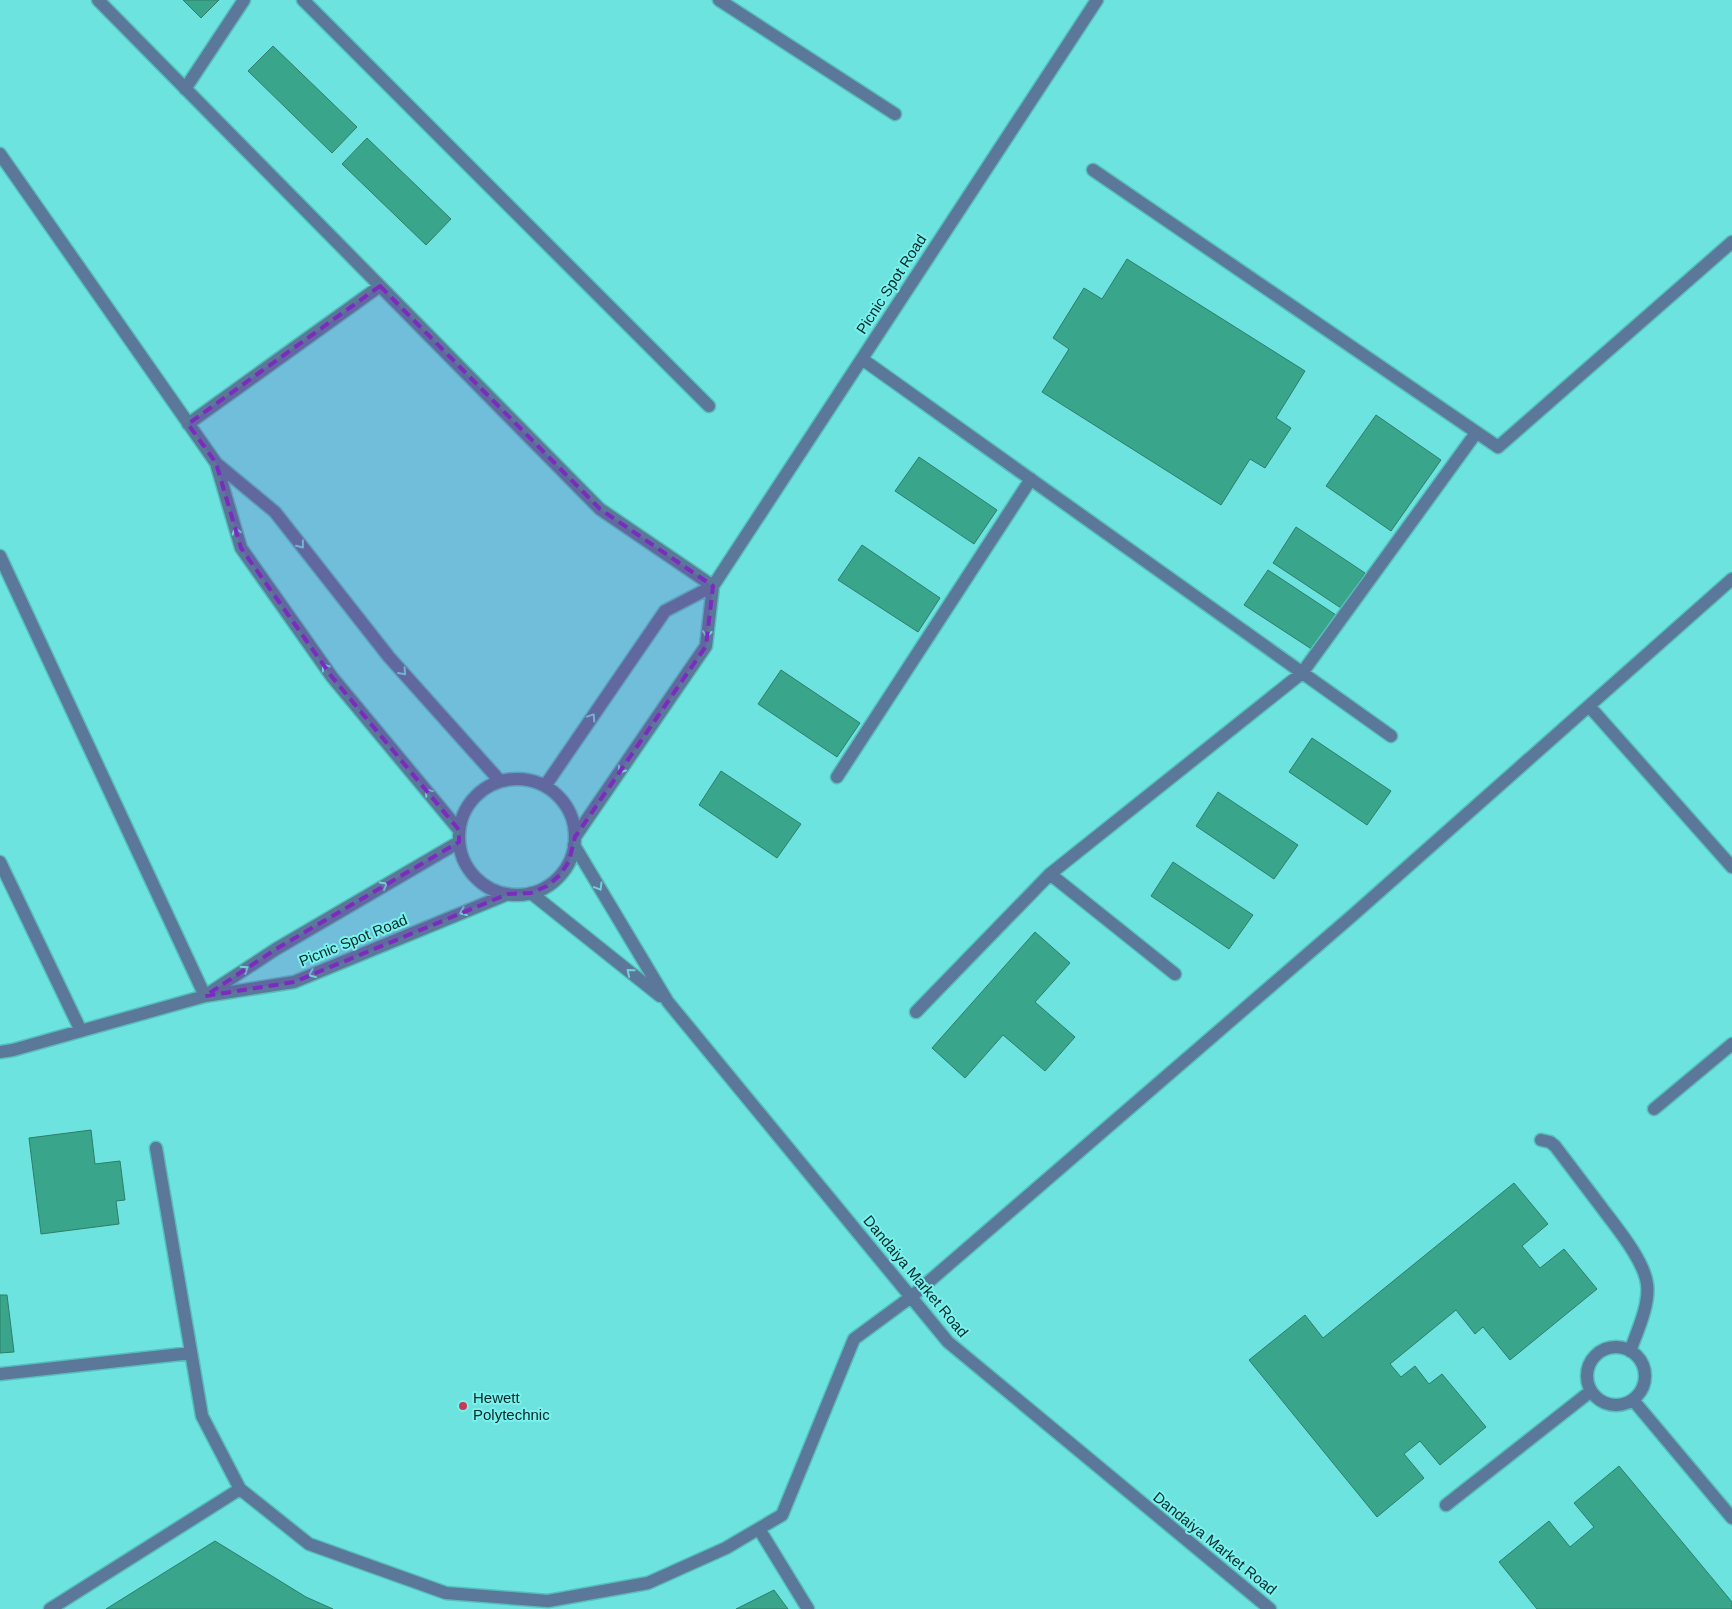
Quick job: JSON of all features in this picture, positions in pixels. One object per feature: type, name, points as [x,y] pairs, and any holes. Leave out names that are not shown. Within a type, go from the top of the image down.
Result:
[{"type":"street","points":[[98,0],[600,509],[713,586]]},
{"type":"street","points":[[185,89],[244,0]]},
{"type":"street","points":[[303,0],[709,406]]},
{"type":"street","points":[[720,0],[895,114]]},
{"type":"street","name":"Picnic Spot Road","points":[[574,841],[706,646],[713,586],[1097,0]]},
{"type":"street","points":[[0,154],[216,463],[276,512],[389,657],[500,781]]},
{"type":"street","points":[[1093,170],[1498,447],[1732,242]]},
{"type":"street","points":[[188,424],[380,286]]},
{"type":"street","points":[[862,359],[1391,736]]},
{"type":"street","points":[[916,1012],[1050,874],[1302,673],[1476,432]]},
{"type":"street","points":[[216,463],[241,548],[332,677],[459,836]]},
{"type":"street","points":[[838,777],[1031,479]]},
{"type":"street","points":[[0,556],[205,996]]},
{"type":"street","points":[[156,1148],[202,1416],[240,1489],[309,1544],[446,1593],[548,1601],[648,1583],[726,1548],[782,1515],[854,1339],[911,1297],[1353,915],[1732,579]]},
{"type":"street","name":"Picnic Spot Road","points":[[545,786],[665,611],[713,586]]},
{"type":"street","points":[[1589,706],[1732,867]]},
{"type":"street","points":[[523,779],[545,786],[558,795],[567,808],[573,822],[574,841],[569,861],[560,875],[547,886],[531,893],[508,894],[493,889],[480,881],[469,870],[462,856],[459,836],[462,817],[468,805],[477,794],[488,786],[500,781],[523,779]]},
{"type":"street","name":"Picnic Spot Road","points":[[205,996],[276,949],[459,836]]},
{"type":"street","points":[[574,841],[668,1002]]},
{"type":"street","points":[[0,862],[81,1031]]},
{"type":"street","points":[[1050,874],[1175,974]]},
{"type":"street","points":[[531,893],[668,1002]]},
{"type":"street","name":"Picnic Spot Road","points":[[0,1052],[205,996],[294,982],[508,894]]},
{"type":"street","name":"Dandaiya Market Road","points":[[668,1002],[948,1342],[1270,1609]]},
{"type":"street","points":[[1654,1109],[1732,1044]]},
{"type":"street","points":[[1541,1140],[1556,1146],[1624,1238],[1642,1269],[1647,1284],[1646,1298],[1630,1351]]},
{"type":"street","points":[[1612,1347],[1630,1351],[1638,1357],[1643,1365],[1644,1384],[1633,1400],[1615,1405],[1606,1403],[1591,1391],[1587,1373],[1595,1356],[1602,1350],[1612,1347]]},
{"type":"street","points":[[0,1374],[190,1353]]},
{"type":"street","points":[[1446,1505],[1591,1391]]},
{"type":"street","points":[[1633,1400],[1732,1518]]},
{"type":"street","points":[[50,1609],[240,1489]]},
{"type":"street","points":[[759,1529],[808,1609]]},
{"type":"highlighted area","points":[[380,286],[600,509],[713,586],[706,646],[575,837],[569,861],[560,875],[547,886],[531,893],[508,894],[294,982],[205,996],[276,949],[459,842],[459,830],[332,677],[241,548],[216,463],[188,424]]},
{"type":"building","points":[[183,0],[219,0],[201,18]]},
{"type":"building","points":[[273,46],[357,127],[332,153],[248,71]]},
{"type":"building","points":[[367,138],[451,219],[426,245],[342,164]]},
{"type":"building","points":[[1127,259],[1305,371],[1276,418],[1291,428],[1265,468],[1250,459],[1221,505],[1042,392],[1069,349],[1053,338],[1084,288],[1102,299]]},
{"type":"building","points":[[1376,415],[1441,460],[1391,531],[1326,486]]},
{"type":"building","points":[[919,457],[997,510],[974,544],[895,491]]},
{"type":"building","points":[[1296,527],[1365,573],[1341,608],[1273,563]]},
{"type":"building","points":[[862,545],[940,598],[918,632],[838,580]]},
{"type":"building","points":[[1268,570],[1336,615],[1313,650],[1244,605]]},
{"type":"building","points":[[781,670],[860,723],[837,757],[758,704]]},
{"type":"building","points":[[1312,738],[1391,791],[1367,825],[1289,772]]},
{"type":"building","points":[[721,771],[801,824],[777,858],[699,805]]},
{"type":"building","points":[[1218,792],[1298,845],[1274,879],[1196,826]]},
{"type":"building","points":[[1173,862],[1253,915],[1229,949],[1151,896]]},
{"type":"building","points":[[1035,932],[1070,963],[1035,1002],[1075,1037],[1045,1071],[1003,1035],[965,1078],[932,1048]]},
{"type":"building","points":[[91,1130],[95,1164],[120,1161],[125,1200],[116,1201],[119,1224],[41,1234],[29,1138]]},
{"type":"building","points":[[1514,1183],[1548,1224],[1522,1246],[1540,1268],[1564,1249],[1597,1289],[1510,1360],[1483,1327],[1475,1334],[1456,1310],[1390,1364],[1401,1377],[1415,1366],[1429,1384],[1442,1374],[1486,1427],[1440,1465],[1420,1441],[1404,1454],[1424,1478],[1377,1517],[1249,1360],[1305,1315],[1323,1338]]},
{"type":"building","points":[[0,1295],[7,1295],[14,1352],[0,1353]]},
{"type":"building","points":[[1619,1466],[1732,1602],[1732,1609],[1537,1609],[1499,1562],[1549,1521],[1570,1547],[1594,1527],[1574,1503]]},
{"type":"building","points":[[215,1541],[306,1597],[333,1609],[106,1609]]},
{"type":"building","points":[[774,1590],[788,1609],[736,1609]]},
{"type":"place","name":"Hewett Polytechnic","points":[[463,1406]]}]
